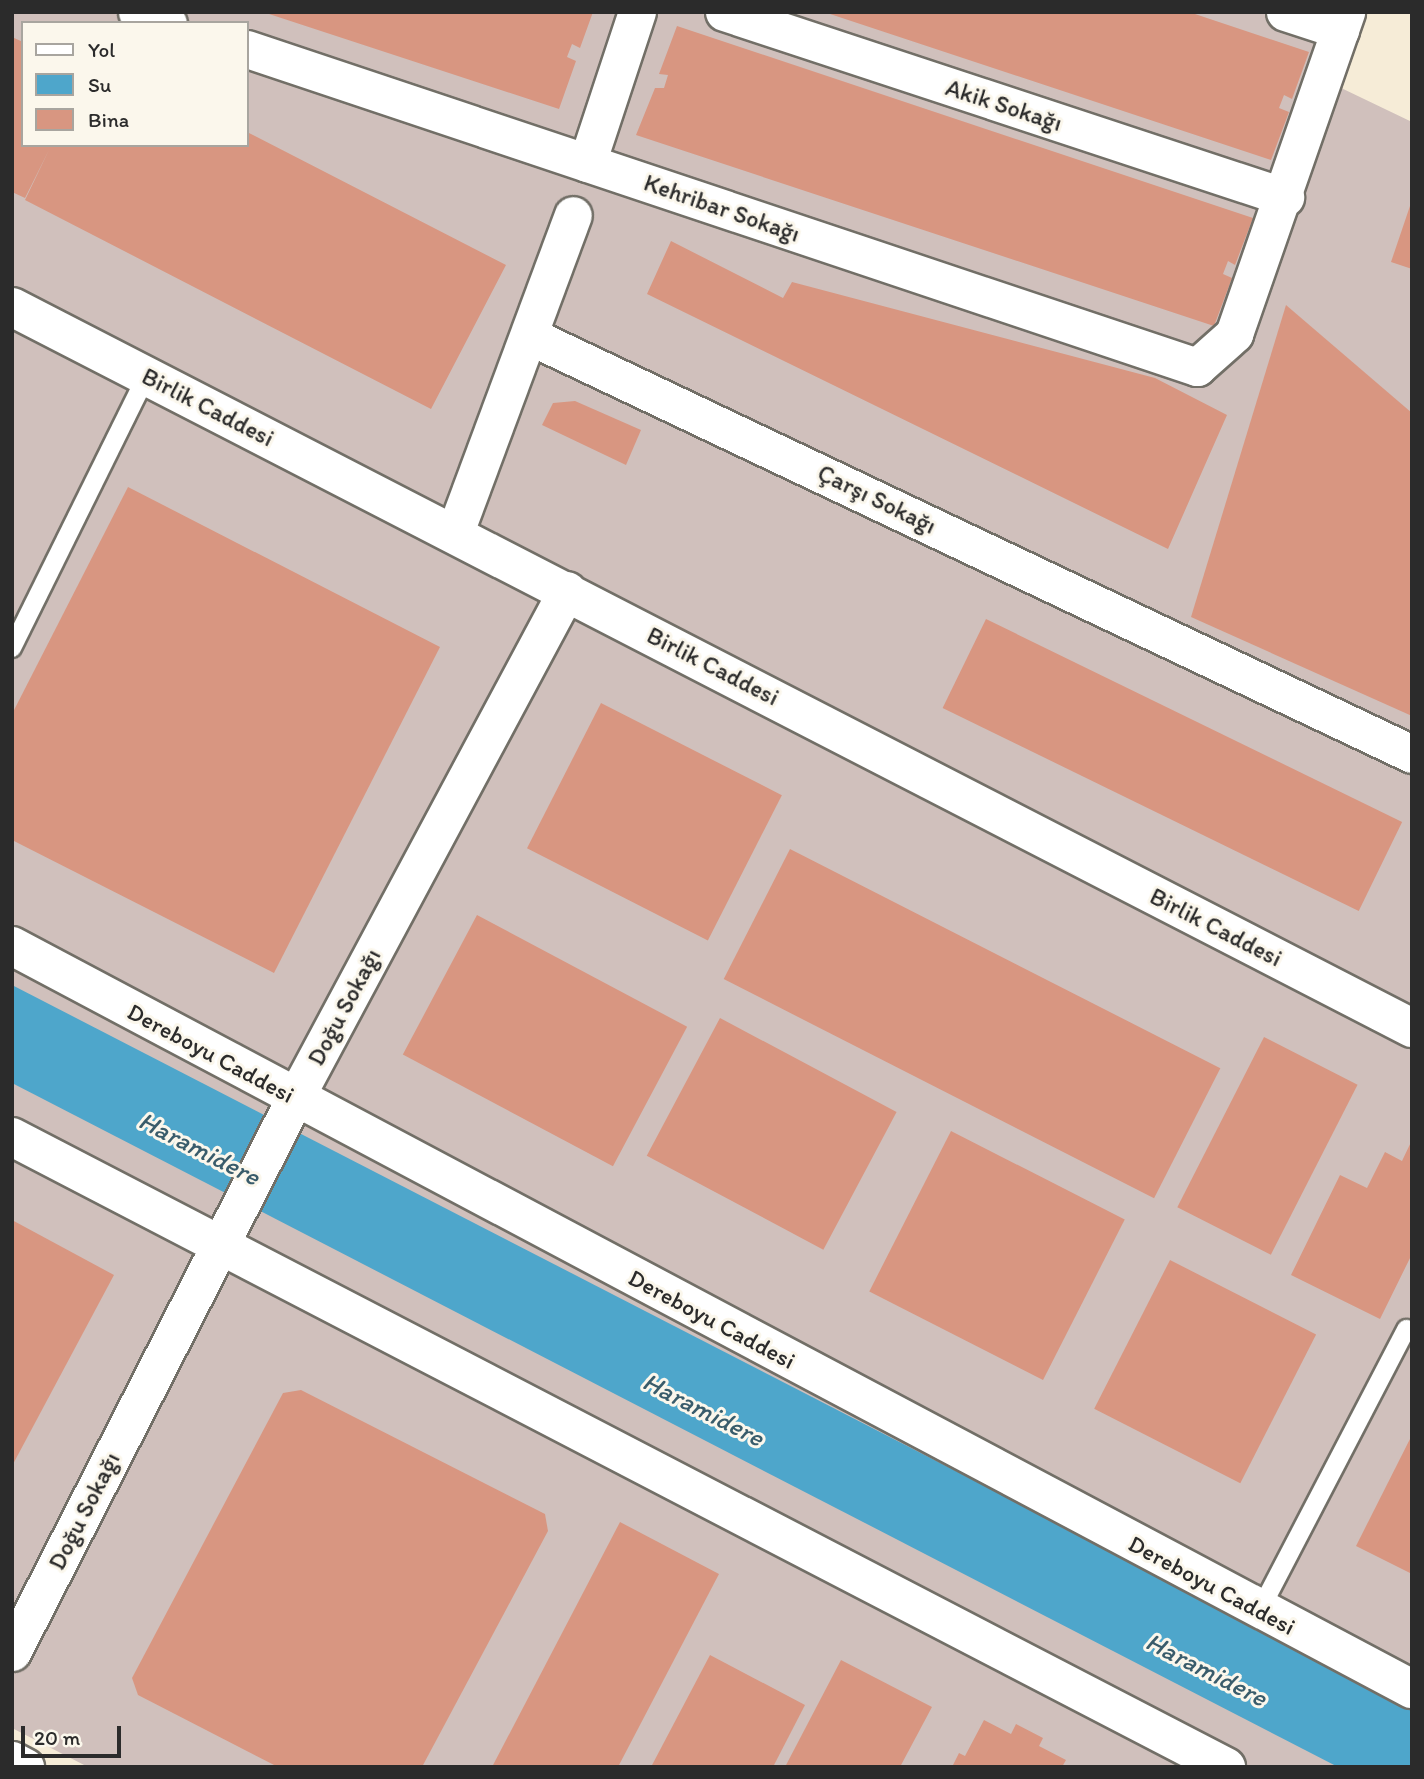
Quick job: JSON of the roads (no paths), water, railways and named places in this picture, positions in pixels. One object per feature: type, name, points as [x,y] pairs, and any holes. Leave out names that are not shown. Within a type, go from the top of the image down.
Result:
[{"type":"street","points":[[137,12],[162,21]]},
{"type":"street","points":[[587,163],[637,12]]},
{"type":"street","name":"Akik Sokağı","points":[[724,12],[1284,197]]},
{"type":"street","points":[[1284,197],[1343,21],[1286,12]]},
{"type":"street","name":"Kehribar Sokağı","points":[[248,49],[1197,367],[1234,334],[1284,197]]},
{"type":"street","points":[[455,532],[573,215]]},
{"type":"street","name":"Birlik Caddesi","points":[[12,307],[568,590],[1412,1028]]},
{"type":"street","name":"Çarşı Sokağı","points":[[530,336],[1412,754]]},
{"type":"street","name":"Doğu Sokağı","points":[[12,1651],[295,1098],[568,590]]},
{"type":"street","name":"Dereboyu Caddesi","points":[[12,946],[1412,1689]]},
{"type":"street","points":[[12,1137],[1226,1767]]},
{"type":"street","points":[[12,1760],[25,1767]]},
{"type":"lane","points":[[12,648],[147,375]]},
{"type":"lane","points":[[1260,1610],[1406,1329]]},
{"type":"water","name":"Haramidere","points":[[12,985],[1412,1706],[1412,1767],[1338,1767],[12,1083]]}]
